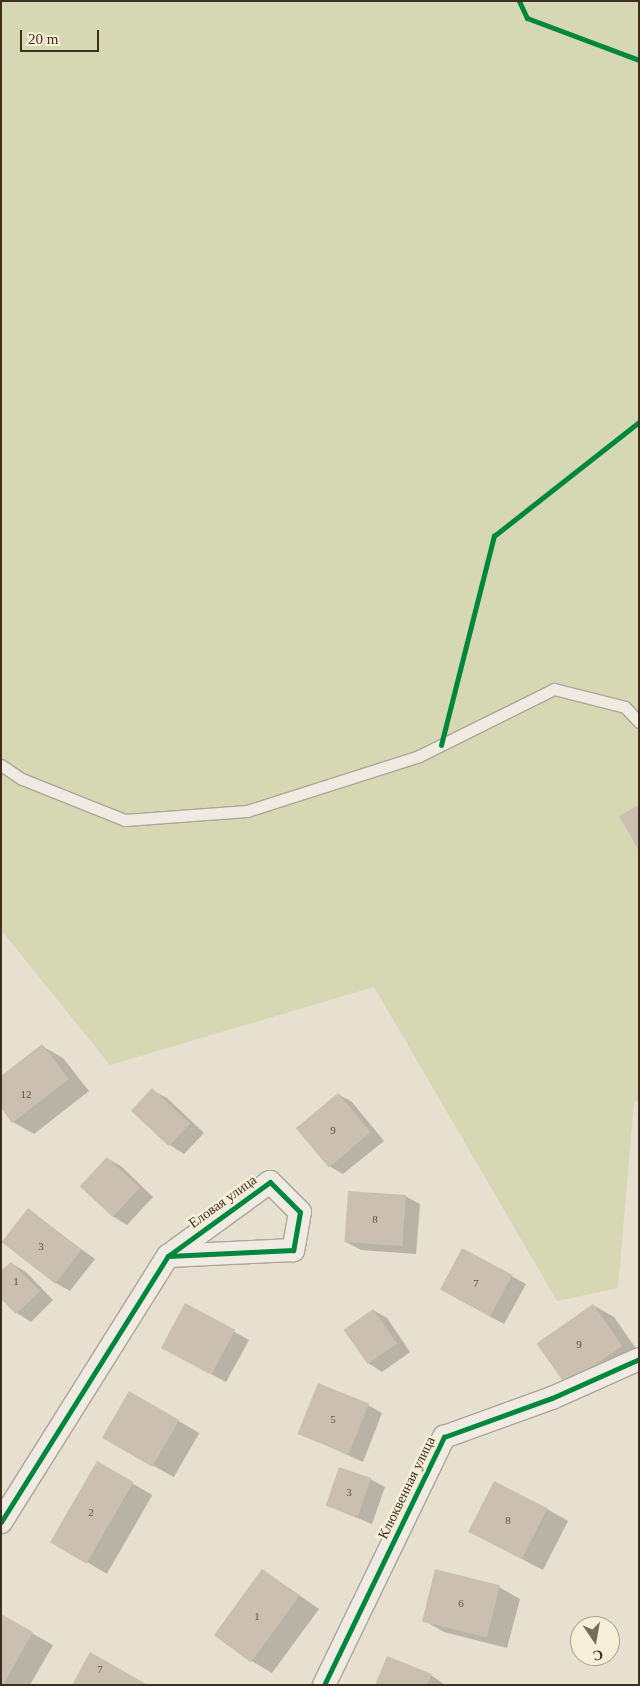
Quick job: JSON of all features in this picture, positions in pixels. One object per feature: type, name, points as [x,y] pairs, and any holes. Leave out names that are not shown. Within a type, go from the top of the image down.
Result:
[{"type":"street","name":"Еловая улица","points":[[1,1522],[8,1497],[168,1256],[270,1182],[300,1212],[293,1250],[168,1256]]},
{"type":"street","name":"Клюквенная улица","points":[[324,1685],[444,1436],[552,1398],[639,1359]]},
{"type":"lane","points":[[1,765],[22,779],[125,820],[247,811],[419,756],[554,689],[625,707],[639,722]]},
{"type":"green space","points":[[1,1],[639,1],[639,1100],[634,1103],[618,1288],[557,1301],[374,987],[110,1065],[1,930]]},
{"type":"building","points":[[639,805],[639,851],[619,816]]},
{"type":"building","points":[[42,1044],[69,1079],[12,1123],[1,1108],[1,1076]]},
{"type":"building","points":[[152,1088],[190,1123],[169,1146],[131,1111]]},
{"type":"building","points":[[338,1093],[371,1132],[329,1167],[296,1128]]},
{"type":"building","points":[[107,1157],[140,1188],[113,1217],[80,1186]]},
{"type":"building","points":[[348,1191],[406,1195],[402,1246],[344,1242]]},
{"type":"building","points":[[28,1208],[82,1250],[55,1284],[2,1242]]},
{"type":"building","points":[[462,1248],[512,1275],[490,1316],[440,1289]]},
{"type":"building","points":[[11,1262],[40,1291],[16,1314],[1,1299],[1,1271]]},
{"type":"building","points":[[185,1303],[235,1330],[211,1375],[161,1348]]},
{"type":"building","points":[[593,1304],[622,1346],[566,1385],[536,1344]]},
{"type":"building","points":[[373,1309],[397,1343],[368,1364],[344,1330]]},
{"type":"building","points":[[318,1383],[369,1404],[348,1455],[297,1434]]},
{"type":"building","points":[[129,1391],[179,1420],[152,1467],[102,1438]]},
{"type":"building","points":[[97,1461],[133,1482],[86,1563],[50,1542]]},
{"type":"building","points":[[339,1467],[371,1478],[358,1517],[326,1506]]},
{"type":"building","points":[[494,1481],[547,1508],[522,1559],[468,1532]]},
{"type":"building","points":[[262,1569],[299,1596],[251,1662],[214,1635]]},
{"type":"building","points":[[435,1569],[500,1585],[487,1638],[422,1621]]},
{"type":"building","points":[[1,1614],[33,1632],[3,1685],[1,1685]]},
{"type":"building","points":[[90,1652],[148,1685],[72,1685]]},
{"type":"building","points":[[387,1656],[432,1674],[427,1685],[375,1685]]},
{"type":"cycle path","points":[[519,1],[527,18],[639,60]]},
{"type":"cycle path","points":[[441,745],[494,536],[639,422]]},
{"type":"cycle path","points":[[1,1522],[168,1256],[270,1182],[300,1212],[293,1250],[168,1256]]},
{"type":"cycle path","points":[[324,1685],[444,1437],[552,1398],[639,1359]]}]
